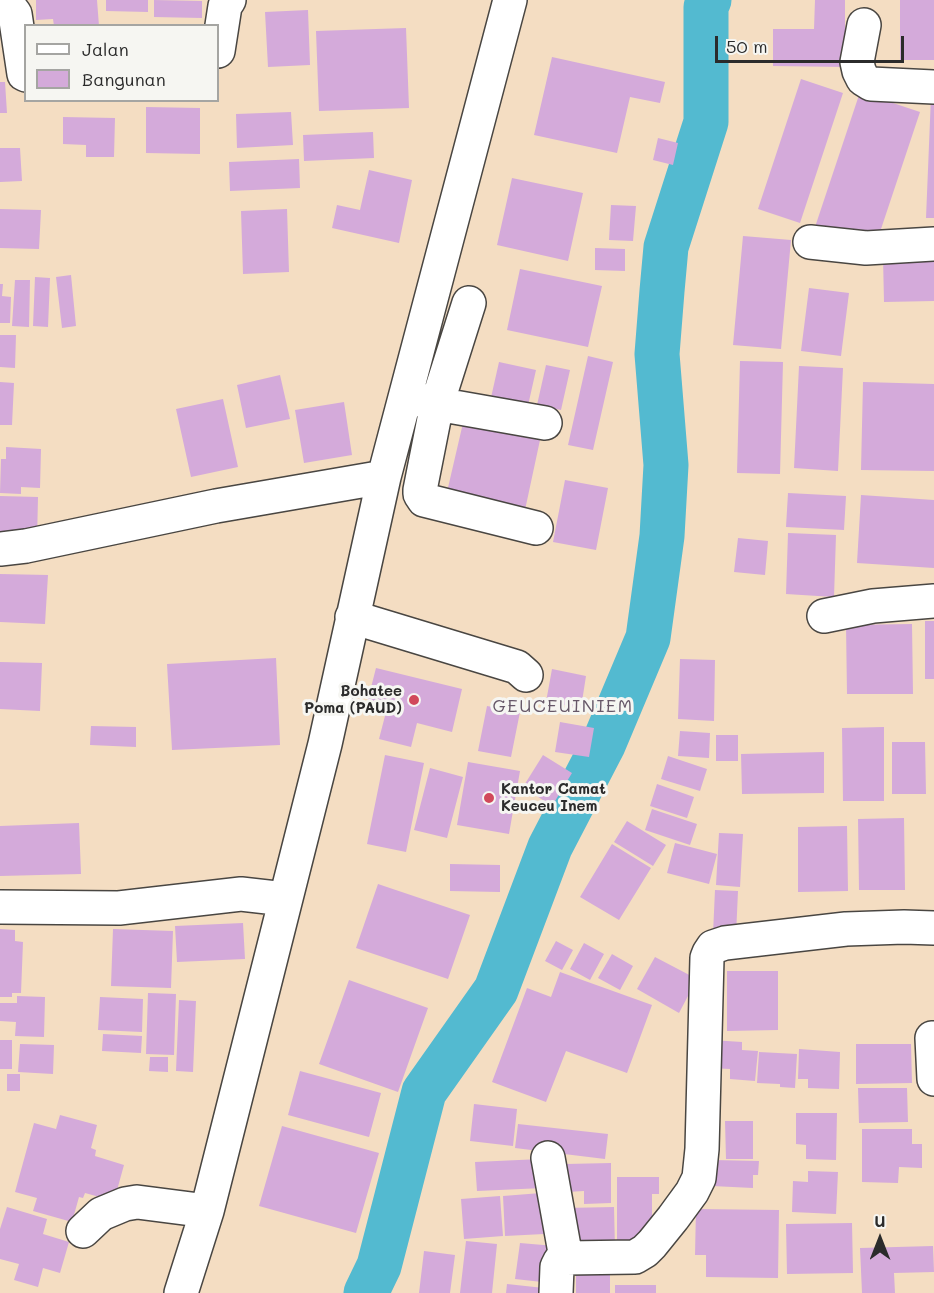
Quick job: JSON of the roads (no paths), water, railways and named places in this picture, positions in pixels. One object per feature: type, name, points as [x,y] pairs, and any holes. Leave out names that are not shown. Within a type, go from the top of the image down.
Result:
[{"type":"street","points":[[219,45],[225,6],[229,0]]},
{"type":"street","points":[[181,1293],[207,1211],[325,744],[384,477],[510,0]]},
{"type":"street","points":[[0,6],[12,10],[15,14],[16,74]]},
{"type":"street","points":[[864,25],[857,62],[863,79],[871,84],[934,87]]},
{"type":"street","points":[[810,242],[866,248],[934,244]]},
{"type":"street","points":[[469,303],[437,404],[420,494],[424,500],[536,528]]},
{"type":"street","points":[[405,395],[437,404],[545,423]]},
{"type":"street","points":[[0,549],[26,546],[216,506],[384,477]]},
{"type":"street","points":[[824,616],[873,606],[934,601]]},
{"type":"street","points":[[352,617],[517,667],[526,675]]},
{"type":"street","points":[[0,908],[119,908],[241,894],[285,899]]},
{"type":"street","points":[[556,1293],[557,1267],[560,1261],[566,1258],[635,1257],[645,1251],[673,1218],[699,1178],[702,1149],[708,958],[713,947],[725,943],[846,929],[934,928]]},
{"type":"street","points":[[933,1038],[934,1079]]},
{"type":"street","points":[[548,1158],[566,1258]]},
{"type":"street","points":[[83,1231],[101,1214],[125,1204],[137,1202],[207,1211]]},
{"type":"waterway","points":[[366,1293],[379,1266],[424,1092],[496,990],[550,847],[603,745],[648,638],[662,536],[666,465],[657,354],[666,247],[706,122],[706,7],[709,0]]},
{"type":"place","name":"Bohatee Poma (PAUD)","points":[[414,700]]},
{"type":"place","name":"Kantor Camat Keuceu Inem","points":[[489,798]]},
{"type":"district","name":"GEUCEUINIEM","points":[[563,706]]}]
